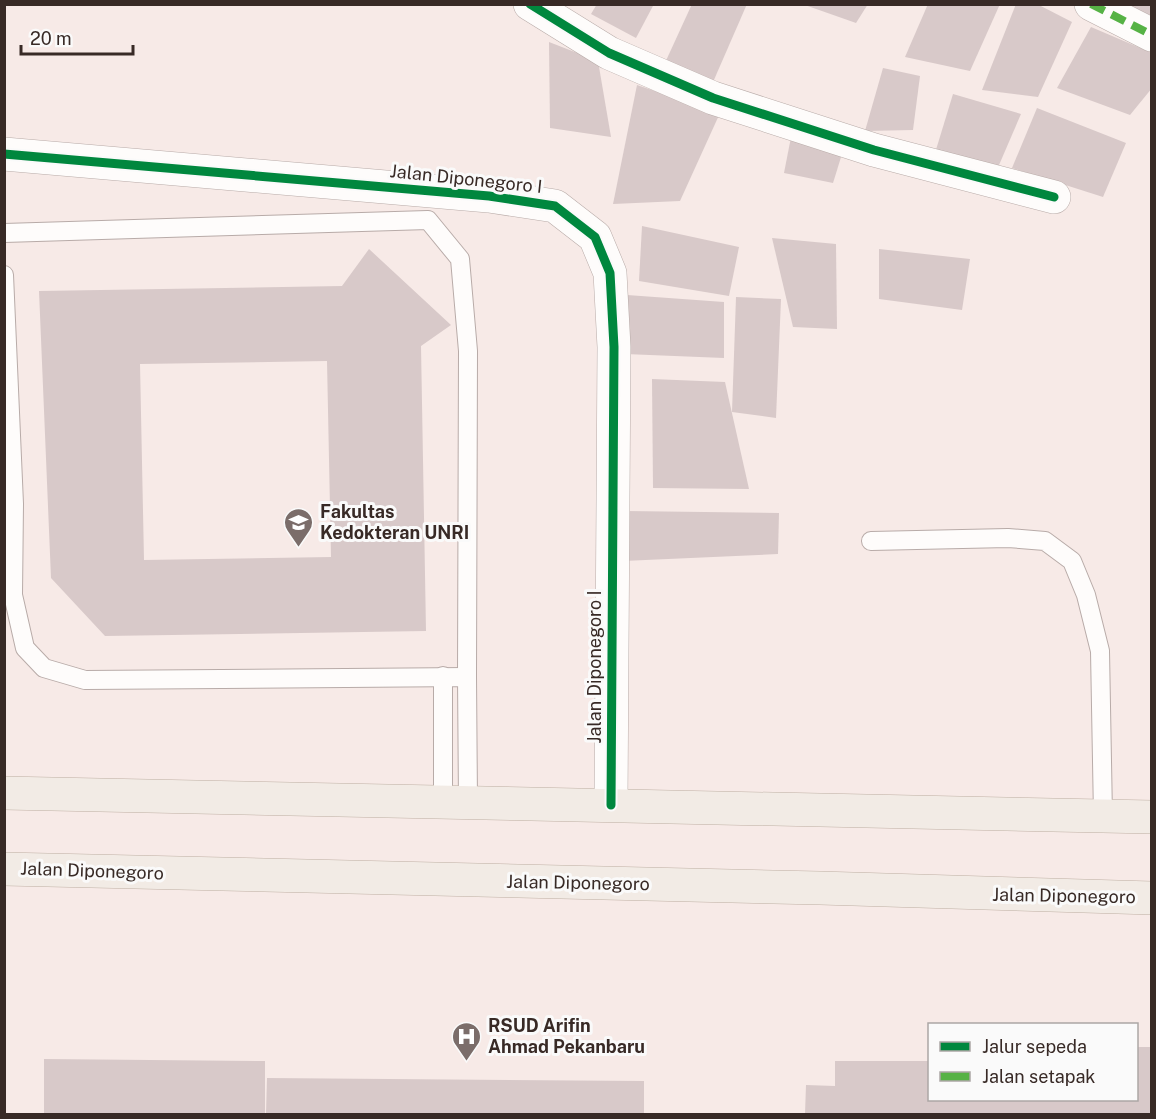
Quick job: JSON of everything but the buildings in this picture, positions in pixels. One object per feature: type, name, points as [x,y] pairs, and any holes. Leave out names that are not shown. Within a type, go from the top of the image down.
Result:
[{"type":"main road","points":[[4,793],[1152,817]]},
{"type":"main road","name":"Jalan Diponegoro","points":[[4,869],[808,887],[1152,898]]},
{"type":"street","points":[[1091,4],[1152,35]]},
{"type":"street","points":[[540,7],[609,52],[713,98],[874,150],[1054,197]]},
{"type":"street","name":"Jalan Diponegoro I","points":[[4,153],[489,196],[555,206],[595,237],[610,273],[614,347],[611,805]]},
{"type":"lane","points":[[4,233],[428,220],[460,259],[468,351],[467,677],[455,802]]},
{"type":"lane","points":[[4,275],[14,504],[13,596],[25,648],[44,668],[85,680],[467,677]]},
{"type":"lane","points":[[871,541],[1008,538],[1045,541],[1072,561],[1086,595],[1100,651],[1103,816]]},
{"type":"lane","points":[[443,676],[455,802]]},
{"type":"marked path","points":[[1091,4],[1152,35]]},
{"type":"cycle path","points":[[530,4],[609,53],[713,98],[874,150],[1054,197]]},
{"type":"cycle path","points":[[4,154],[489,196],[555,206],[595,237],[610,273],[614,347],[611,805]]},
{"type":"place","name":"Fakultas Kedokteran UNRI","points":[[299,548]]},
{"type":"place","name":"RSUD Arifin Ahmad Pekanbaru","points":[[467,1062]]}]
